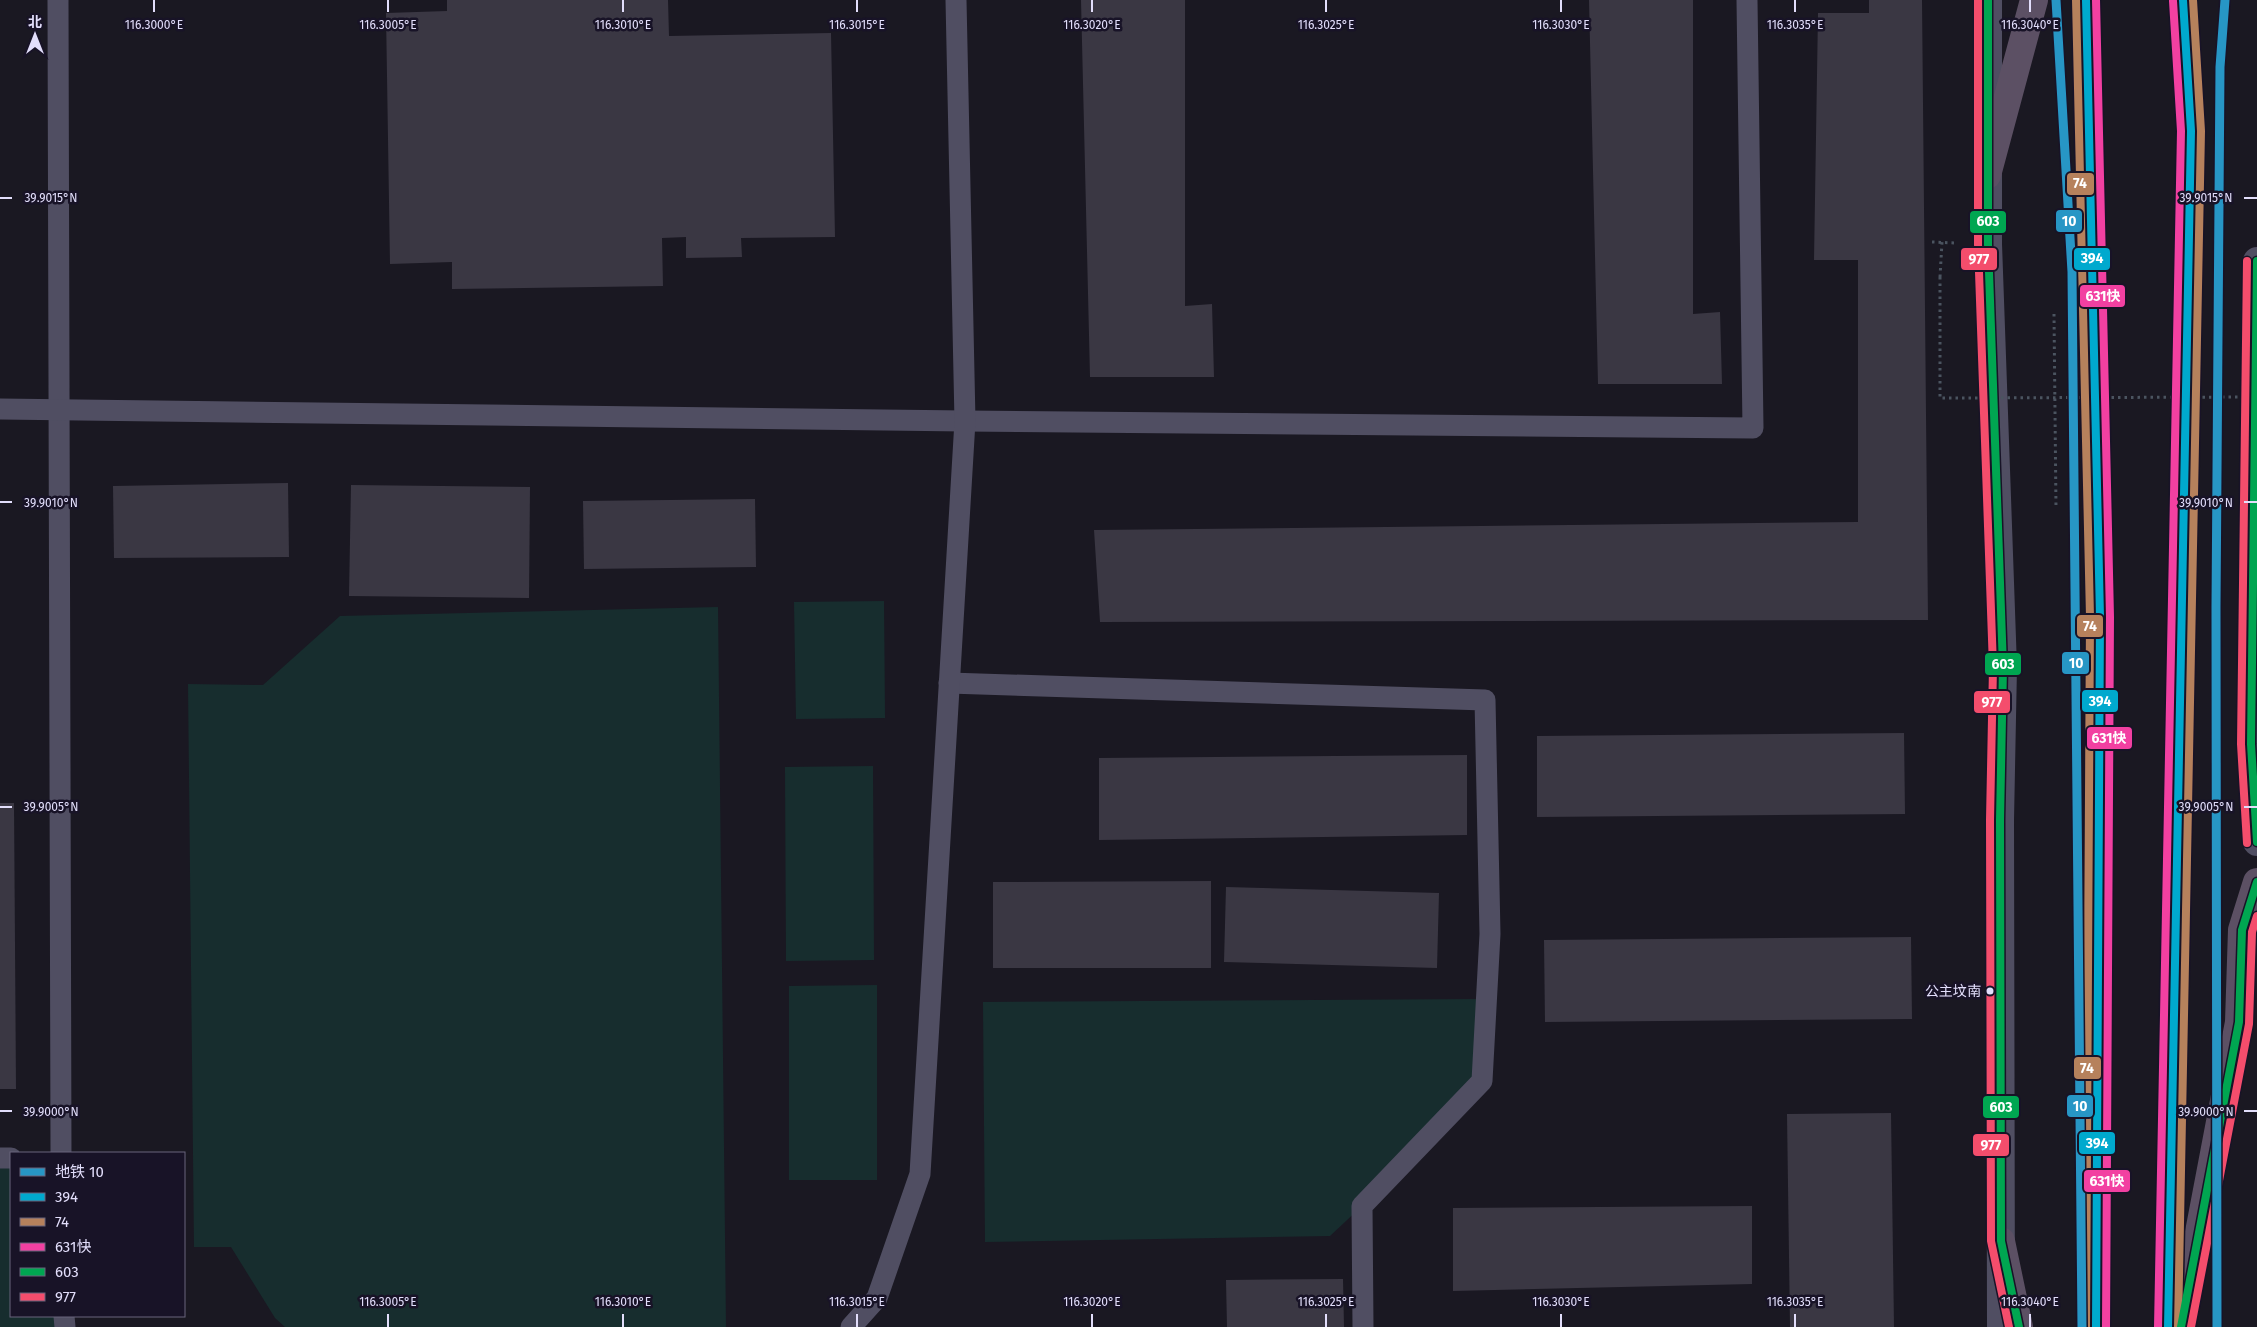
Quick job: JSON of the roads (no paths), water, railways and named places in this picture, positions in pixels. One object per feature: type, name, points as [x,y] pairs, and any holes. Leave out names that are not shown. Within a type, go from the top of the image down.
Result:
[{"type":"highway","points":[[1987,175],[2034,0]]},
{"type":"highway","points":[[2086,0],[2100,617],[2096,1327]]},
{"type":"highway","points":[[2168,1327],[2191,132],[2183,0]]},
{"type":"highway","points":[[2181,1327],[2239,1022],[2242,930],[2257,882]]},
{"type":"highway","points":[[2001,1241],[2019,1327]]},
{"type":"street","points":[[1988,0],[1987,175],[2003,667],[2000,820],[2001,1327]]},
{"type":"street","points":[[2257,260],[2254,744],[2257,842]]},
{"type":"lane","points":[[58,0],[61,1152]]},
{"type":"lane","points":[[850,1327],[878,1298],[920,1174],[965,421],[956,0]]},
{"type":"lane","points":[[0,409],[965,421],[1753,428],[1747,0]]},
{"type":"lane","points":[[949,683],[1485,700],[1490,934],[1482,1081],[1362,1206],[1363,1327]]},
{"type":"metro line","name":"10","points":[[2056,0],[2072,272],[2082,1327]]},
{"type":"metro line","name":"10","points":[[2217,1327],[2216,607],[2220,67],[2225,0]]},
{"type":"place","name":"公主坟南","points":[[1990,991]]}]
